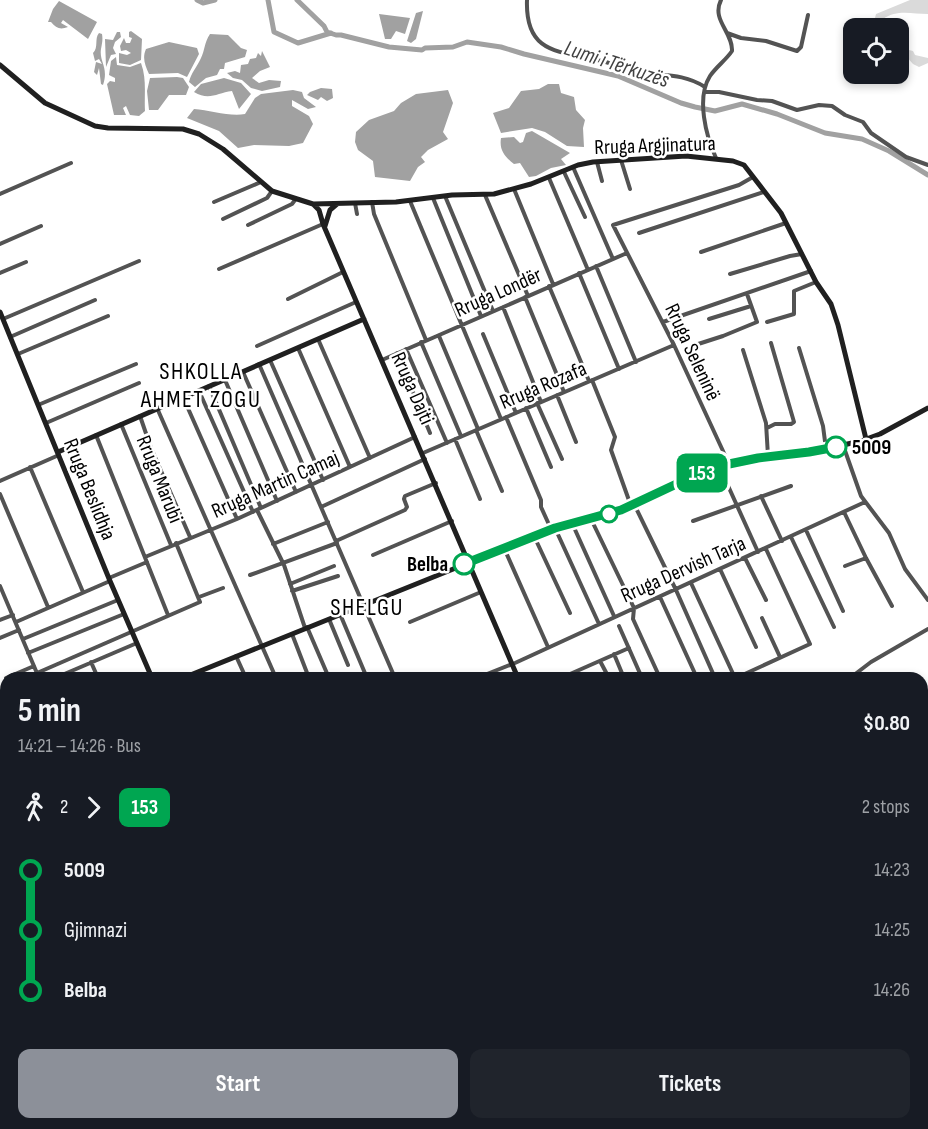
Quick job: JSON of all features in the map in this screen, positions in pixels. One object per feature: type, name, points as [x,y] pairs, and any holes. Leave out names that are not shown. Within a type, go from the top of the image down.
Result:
[{"type":"street","points":[[527,0],[528,24],[539,42],[552,49],[638,72],[673,74],[693,80],[705,89],[772,101],[797,110],[819,105],[832,106],[844,115],[863,122],[870,133],[906,157],[928,165]]},
{"type":"street","points":[[716,158],[705,128],[704,114],[705,89],[712,74],[732,51],[732,46],[718,16],[721,0]]},
{"type":"street","points":[[726,33],[741,38],[766,41],[797,51],[801,47],[808,15]]},
{"type":"street","points":[[0,65],[45,103],[95,126],[183,129],[199,134],[223,149],[272,191],[313,204],[324,215],[339,204]]},
{"type":"street","name":"Rruga Argjinatura","points":[[313,204],[410,201],[445,196],[485,195],[514,189],[549,178],[573,167],[597,162],[686,156],[716,158],[741,164],[787,223],[816,282],[828,299],[838,325],[866,439]]},
{"type":"street","points":[[621,160],[630,189]]},
{"type":"street","points":[[597,162],[602,181]]},
{"type":"street","points":[[0,194],[71,163]]},
{"type":"street","points":[[573,167],[613,259]]},
{"type":"street","points":[[564,172],[585,217]]},
{"type":"street","name":"Rruga Seleninë","points":[[729,464],[663,322],[614,225],[739,185],[753,177]]},
{"type":"street","points":[[549,178],[588,270]]},
{"type":"street","points":[[214,202],[261,182]]},
{"type":"street","points":[[514,189],[551,285],[615,434],[611,450],[633,505],[676,590],[713,672]]},
{"type":"street","points":[[223,219],[267,198],[272,191]]},
{"type":"street","points":[[639,233],[764,192]]},
{"type":"street","points":[[485,195],[564,392]]},
{"type":"street","points":[[445,196],[493,311]]},
{"type":"street","points":[[433,198],[481,316]]},
{"type":"street","points":[[248,225],[292,204],[295,200]]},
{"type":"street","points":[[410,201],[460,325],[541,500],[542,507],[599,624]]},
{"type":"street","points":[[355,202],[357,214]]},
{"type":"street","points":[[372,202],[374,214],[461,436]]},
{"type":"street","points":[[219,269],[324,226],[330,206],[321,205],[320,212]]},
{"type":"street","name":"Rruga Dajti","points":[[320,212],[356,302],[436,483],[515,672]]},
{"type":"street","points":[[701,252],[787,223]]},
{"type":"street","points":[[0,244],[41,226]]},
{"type":"street","name":"Rruga Londër","points":[[382,360],[627,253]]},
{"type":"street","points":[[730,274],[803,254]]},
{"type":"street","points":[[3,319],[139,261]]},
{"type":"street","points":[[0,273],[26,262]]},
{"type":"street","points":[[596,266],[636,362]]},
{"type":"street","points":[[663,322],[811,271]]},
{"type":"street","points":[[288,299],[344,272]]},
{"type":"street","points":[[579,273],[619,369]]},
{"type":"street","points":[[766,322],[794,314],[794,291],[816,282]]},
{"type":"street","points":[[692,346],[755,323],[757,321],[747,294]]},
{"type":"street","points":[[10,337],[95,300]]},
{"type":"street","points":[[257,346],[356,302]]},
{"type":"street","points":[[709,319],[751,306]]},
{"type":"street","points":[[502,307],[562,459]]},
{"type":"street","name":"Rruga Beslidhja","points":[[0,312],[109,580],[150,672]]},
{"type":"street","points":[[17,354],[108,316]]},
{"type":"street","points":[[0,481],[183,396],[364,319]]},
{"type":"street","points":[[483,334],[516,413]]},
{"type":"street","points":[[439,336],[502,492]]},
{"type":"street","points":[[318,339],[370,458]]},
{"type":"street","points":[[767,428],[771,424],[794,422],[771,343]]},
{"type":"street","name":"Rruga Rozafa","points":[[321,507],[461,436],[674,345]]},
{"type":"street","points":[[298,348],[350,467]]},
{"type":"street","points":[[799,348],[820,417],[826,449]]},
{"type":"street","points":[[406,349],[447,443]]},
{"type":"street","points":[[743,350],[767,428],[768,456]]},
{"type":"street","points":[[397,353],[430,433]]},
{"type":"street","points":[[270,359],[323,480]]},
{"type":"street","points":[[38,405],[136,364]]},
{"type":"street","points":[[259,364],[392,672]]},
{"type":"street","points":[[243,371],[296,492]]},
{"type":"street","points":[[224,379],[277,501]]},
{"type":"street","points":[[46,423],[139,383]]},
{"type":"street","points":[[209,386],[257,510]]},
{"type":"street","points":[[198,390],[282,563],[306,628],[326,672]]},
{"type":"street","points":[[557,395],[576,442]]},
{"type":"street","points":[[183,396],[237,519]]},
{"type":"street","points":[[157,408],[273,672]]},
{"type":"street","points":[[526,408],[551,467]]},
{"type":"street","points":[[200,671],[534,536],[633,505],[685,480],[720,467],[768,456],[826,449],[866,439],[888,431],[928,408]]},
{"type":"street","points":[[140,416],[151,448],[190,537]]},
{"type":"street","name":"Rruga Marubi","points":[[122,424],[171,545]]},
{"type":"street","points":[[96,435],[168,615]]},
{"type":"street","name":"Rruga Martin Camaj","points":[[145,557],[237,519],[416,437]]},
{"type":"street","points":[[455,439],[480,499]]},
{"type":"street","points":[[843,445],[855,483],[865,502],[889,533],[905,569],[928,600]]},
{"type":"street","points":[[30,467],[82,592]]},
{"type":"street","points":[[720,467],[758,552]]},
{"type":"street","points":[[249,575],[337,542],[405,510],[407,507],[405,496],[436,483]]},
{"type":"street","points":[[693,521],[791,486]]},
{"type":"street","points":[[0,494],[48,608]]},
{"type":"street","points":[[761,496],[782,541]]},
{"type":"street","name":"Rruga Dervish Tarja","points":[[491,672],[676,590],[865,502]]},
{"type":"street","points":[[844,512],[892,606]]},
{"type":"street","points":[[591,519],[633,608],[633,619],[657,672]]},
{"type":"street","points":[[373,555],[452,521]]},
{"type":"street","points":[[273,544],[328,522]]},
{"type":"street","points":[[572,523],[614,616]]},
{"type":"street","points":[[806,530],[843,611]]},
{"type":"street","points":[[534,536],[570,613]]},
{"type":"street","points":[[791,537],[834,627]]},
{"type":"street","points":[[39,672],[200,602],[176,543]]},
{"type":"street","points":[[504,548],[548,647]]},
{"type":"street","points":[[749,672],[810,644],[766,549]]},
{"type":"street","points":[[745,558],[766,600]]},
{"type":"street","points":[[845,566],[866,558]]},
{"type":"street","points":[[16,622],[147,562]]},
{"type":"street","points":[[290,584],[334,566]]},
{"type":"street","points":[[720,569],[756,647]]},
{"type":"street","points":[[292,591],[338,576]]},
{"type":"street","points":[[691,583],[733,672]]},
{"type":"street","points":[[0,586],[2,596],[13,615],[37,672]]},
{"type":"street","points":[[199,597],[223,588]]},
{"type":"street","points":[[410,622],[481,592]]},
{"type":"street","points":[[660,597],[694,672]]},
{"type":"street","points":[[23,639],[118,600]]},
{"type":"street","points":[[28,653],[124,614]]},
{"type":"street","points":[[340,614],[364,672]]},
{"type":"street","points":[[0,620],[13,615]]},
{"type":"street","points":[[328,618],[348,665]]},
{"type":"street","points":[[762,618],[780,657]]},
{"type":"street","points":[[619,627],[639,672]]},
{"type":"street","points":[[857,672],[928,628]]},
{"type":"street","points":[[0,638],[19,630]]},
{"type":"street","points":[[291,633],[307,672]]},
{"type":"street","points":[[69,672],[137,643]]},
{"type":"street","points":[[575,672],[629,648]]},
{"type":"street","points":[[614,654],[622,672]]},
{"type":"street","points":[[236,656],[243,672]]},
{"type":"street","points":[[600,661],[606,672]]},
{"type":"street","points":[[92,662],[96,672]]},
{"type":"street","points":[[20,672],[34,666]]},
{"type":"shaded area","points":[[910,0],[928,0],[928,14],[899,13],[885,18],[875,18],[876,14]]},
{"type":"shaded area","points":[[59,1],[97,22],[88,39],[63,20],[61,23],[68,27],[58,28],[48,22]]},
{"type":"shaded area","points":[[423,11],[416,39],[411,43],[407,41],[416,13]]},
{"type":"shaded area","points":[[379,14],[410,18],[405,34],[396,31],[391,39],[385,39]]},
{"type":"shaded area","points":[[131,31],[142,39],[141,60],[130,65],[119,63],[119,53],[127,55],[131,53],[126,50],[121,51],[120,46],[124,38],[126,43],[130,43],[132,38],[129,37],[129,32]]},
{"type":"shaded area","points":[[117,32],[120,32],[121,37],[115,42],[113,48],[116,54],[111,55],[106,67],[105,39],[113,40]]},
{"type":"shaded area","points":[[99,33],[102,34],[101,54],[105,74],[103,85],[99,68],[97,75],[94,72],[96,62],[102,64],[99,59],[95,61],[93,53]]},
{"type":"shaded area","points":[[210,34],[228,35],[241,48],[247,50],[245,57],[225,63],[224,69],[220,69],[217,75],[206,78],[195,87],[189,82]]},
{"type":"shaded area","points":[[169,42],[197,48],[199,54],[187,77],[178,73],[149,74],[144,58],[146,49]]},
{"type":"shaded area","points":[[909,50],[915,55],[928,58],[928,63],[919,67],[909,60]]},
{"type":"shaded area","points":[[262,51],[270,67],[260,71],[252,78],[259,83],[269,80],[281,81],[280,87],[262,91],[251,88],[242,80],[233,78],[227,73],[235,71],[240,73],[241,65],[248,64],[250,59],[256,58],[258,53],[261,56]]},
{"type":"shaded area","points":[[116,57],[117,65],[130,67],[141,63],[145,81],[145,111],[139,116],[130,115],[126,106],[123,108],[126,115],[114,115],[107,84],[110,81],[115,82],[115,78],[109,75],[111,61]]},
{"type":"shaded area","points":[[150,78],[183,78],[189,87],[186,95],[169,95],[158,110],[149,110],[147,91]]},
{"type":"shaded area","points":[[224,78],[241,83],[251,94],[239,109],[232,91],[209,96],[194,92],[201,84]]},
{"type":"shaded area","points":[[548,84],[559,84],[561,93],[574,97],[576,110],[585,120],[584,147],[567,146],[545,132],[532,128],[501,133],[493,113],[509,108],[521,91],[539,89]]},
{"type":"shaded area","points":[[321,88],[332,89],[333,98],[327,101],[321,97],[318,100],[307,95],[310,92]]},
{"type":"shaded area","points":[[293,90],[302,92],[304,98],[316,107],[308,109],[292,100],[292,106],[309,116],[313,124],[303,143],[289,146],[254,145],[238,148],[219,131],[187,118],[194,109],[226,114],[245,114],[255,98],[261,94]]},
{"type":"shaded area","points":[[448,90],[453,103],[443,132],[448,139],[428,150],[421,157],[425,162],[418,167],[410,181],[375,177],[373,161],[358,150],[355,142],[356,132],[369,120],[394,111],[401,103],[416,94]]},
{"type":"shaded area","points":[[532,131],[570,153],[561,159],[566,165],[529,177],[520,163],[514,164],[508,159],[502,150],[501,138],[514,137],[520,143],[523,142],[526,133]]},
{"type":"waterway","points":[[197,0],[203,3],[215,0]]},
{"type":"waterway","points":[[268,0],[274,32],[298,43],[331,33]]},
{"type":"waterway","name":"Lumi i Tërkuzës","points":[[297,0],[324,26],[327,32],[336,35],[389,47],[422,50],[453,47],[467,42],[501,47],[618,76],[695,107],[715,111],[742,104],[777,114],[825,133],[862,139],[889,151],[928,175]]},
{"type":"bus line","name":"153","points":[[464,564],[555,528],[621,510],[685,480],[729,464],[836,447]]},
{"type":"place","name":"5009","points":[[836,447]]},
{"type":"place","name":"Belba","points":[[464,564]]},
{"type":"district","name":"SHKOLLA AHMET ZOGU","points":[[201,385]]},
{"type":"district","name":"SHELGU","points":[[367,607]]}]
